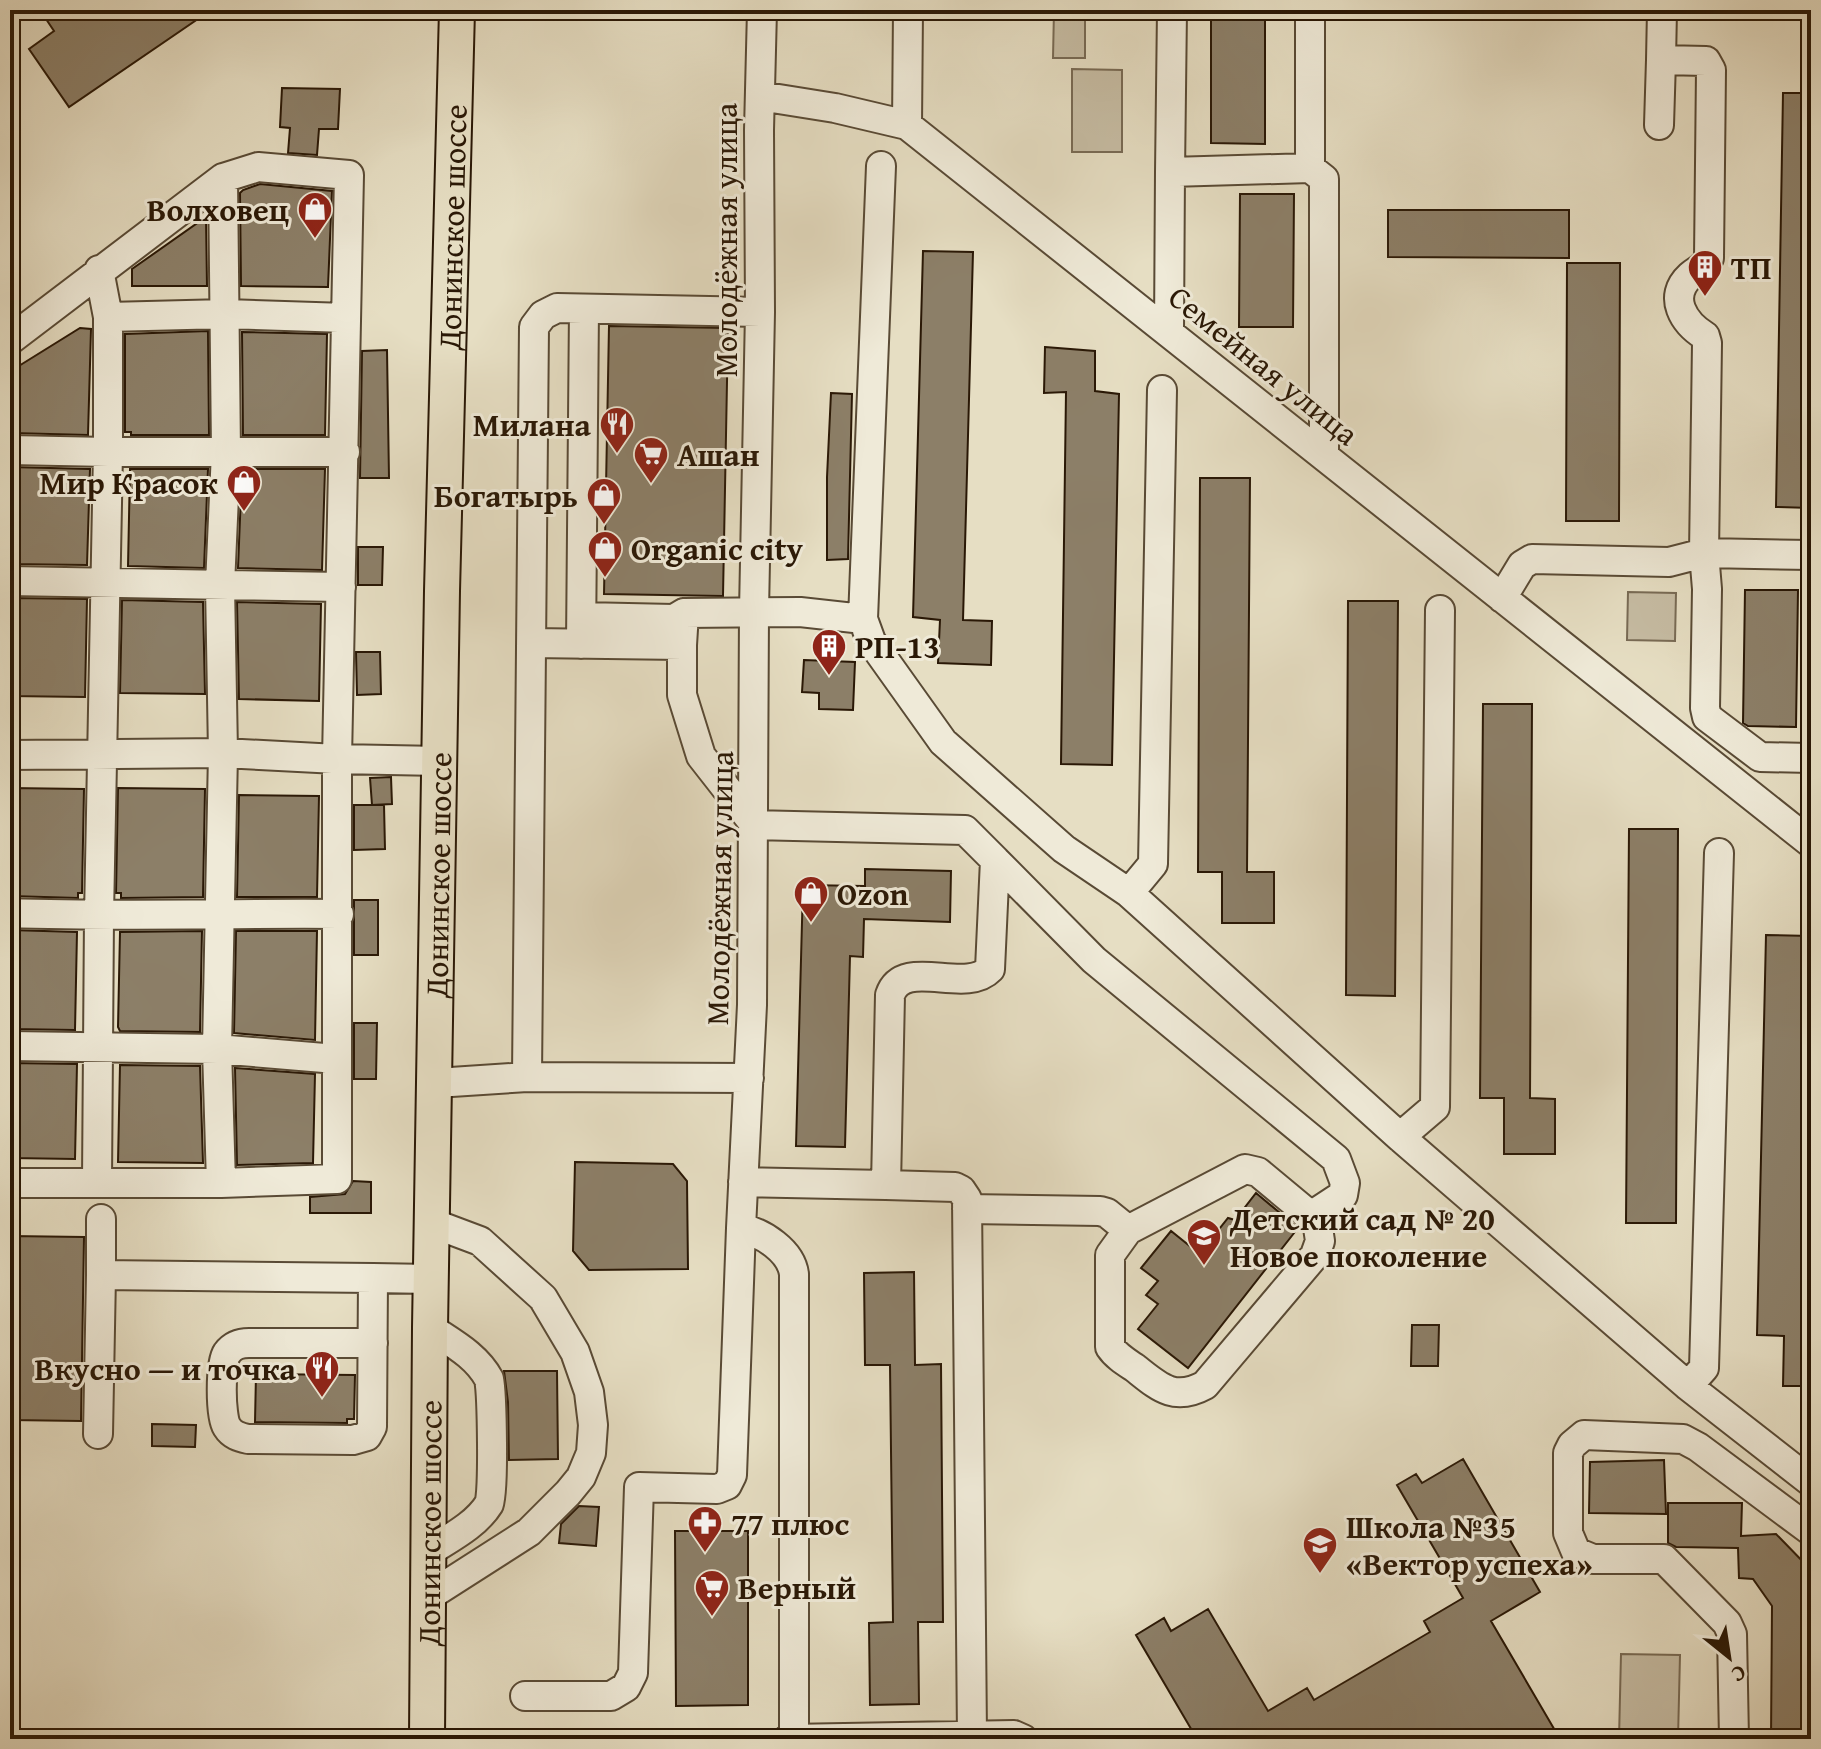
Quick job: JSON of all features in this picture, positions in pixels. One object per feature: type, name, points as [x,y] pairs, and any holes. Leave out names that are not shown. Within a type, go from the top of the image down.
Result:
[{"type":"main road","name":"Донинское шоссе","points":[[427,1739],[430,1328],[457,10]]},
{"type":"street","name":"Молодёжная улица","points":[[525,1696],[611,1696],[626,1687],[633,1673],[639,1487],[717,1489],[727,1485],[732,1475],[749,1078],[755,825],[754,611],[762,10]]},
{"type":"street","points":[[907,125],[908,10]]},
{"type":"street","points":[[1169,332],[1172,10]]},
{"type":"street","points":[[1310,10],[1310,168]]},
{"type":"street","points":[[1659,125],[1662,10]]},
{"type":"street","points":[[1661,60],[1706,61],[1711,70],[1709,258],[1686,280],[1680,296],[1683,316],[1689,325],[1705,336],[1707,343],[1705,708],[1707,717],[1760,757],[1811,758]]},
{"type":"street","name":"Семейная улица","points":[[760,96],[835,108],[907,125],[1811,843]]},
{"type":"street","points":[[881,166],[863,619],[871,641],[943,742],[1064,849],[1129,893],[1400,1137],[1688,1386],[1811,1482]]},
{"type":"street","points":[[10,340],[223,178],[258,167],[349,175],[337,759],[337,1179],[221,1183],[10,1183]]},
{"type":"street","points":[[1170,172],[1310,168],[1320,174],[1326,184],[1324,456]]},
{"type":"street","points":[[221,1183],[217,1049],[222,913],[220,585],[226,452],[223,178]]},
{"type":"street","points":[[97,1181],[101,756],[108,452],[108,317],[99,270]]},
{"type":"street","points":[[527,1077],[534,327],[543,315],[557,308],[760,312]]},
{"type":"street","points":[[581,630],[584,309]]},
{"type":"street","points":[[108,317],[226,314],[346,318]]},
{"type":"street","points":[[1129,893],[1153,864],[1162,390]]},
{"type":"street","points":[[10,450],[345,452]]},
{"type":"street","points":[[1502,598],[1522,565],[1532,559],[1669,562],[1704,553],[1811,555]]},
{"type":"street","points":[[10,581],[341,587]]},
{"type":"street","points":[[1400,1137],[1435,1107],[1440,610]]},
{"type":"street","points":[[532,643],[581,630],[674,619],[684,613],[800,612],[863,619]]},
{"type":"street","points":[[684,613],[682,695],[701,756],[755,825],[965,830],[1094,960],[1336,1159],[1345,1183],[1343,1195],[1311,1216]]},
{"type":"street","points":[[581,630],[682,645]]},
{"type":"street","points":[[1696,752],[1716,725]]},
{"type":"street","points":[[10,755],[223,753],[440,761]]},
{"type":"street","points":[[1688,1386],[1704,1368],[1719,853]]},
{"type":"street","points":[[886,1185],[890,995],[893,986],[902,979],[912,977],[974,978],[990,969],[995,860]]},
{"type":"street","points":[[10,913],[99,916],[339,914]]},
{"type":"street","points":[[10,1046],[217,1049],[336,1059]]},
{"type":"street","points":[[436,1083],[527,1077],[749,1078]]},
{"type":"street","points":[[1245,1169],[1258,1172],[1317,1221],[1320,1231],[1315,1255],[1205,1385],[1186,1392],[1163,1389],[1110,1347],[1110,1255],[1128,1230],[1245,1169]]},
{"type":"street","points":[[743,1182],[955,1187],[965,1194],[972,1736]]},
{"type":"street","points":[[967,1209],[1100,1211],[1128,1230]]},
{"type":"street","points":[[98,1434],[101,1219]]},
{"type":"street","points":[[429,1596],[529,1532],[568,1493],[581,1477],[591,1453],[593,1425],[589,1392],[575,1352],[543,1298],[480,1241],[432,1223]]},
{"type":"street","points":[[741,1228],[754,1231],[789,1257],[794,1274],[791,1738],[1014,1735],[1023,1739]]},
{"type":"street","points":[[101,1275],[431,1279]]},
{"type":"street","points":[[373,1278],[373,1343],[372,1427],[363,1438],[248,1439],[228,1429],[222,1414],[223,1363],[235,1345],[373,1343]]},
{"type":"street","points":[[430,1328],[466,1351],[489,1379],[492,1482],[491,1501],[481,1514],[430,1551]]},
{"type":"street","points":[[1734,1739],[1733,1648],[1727,1623],[1664,1559],[1593,1559],[1576,1552],[1568,1533],[1568,1453],[1584,1435],[1683,1439],[1811,1531]]},
{"type":"shaded area","points":[[1054,10],[1124,10],[1085,11],[1085,58],[1053,58]]},
{"type":"shaded area","points":[[1072,69],[1122,70],[1122,152],[1072,152]]},
{"type":"shaded area","points":[[1628,592],[1676,593],[1675,641],[1627,640]]},
{"type":"shaded area","points":[[1621,1654],[1680,1655],[1678,1739],[1619,1739]]},
{"type":"building","points":[[40,10],[211,10],[69,107],[29,49],[54,31]]},
{"type":"building","points":[[1211,10],[1265,10],[1265,144],[1211,143]]},
{"type":"building","points":[[282,88],[340,89],[338,129],[319,129],[317,155],[288,153],[290,128],[280,127]]},
{"type":"building","points":[[1783,93],[1811,93],[1811,508],[1776,507]]},
{"type":"building","points":[[260,184],[332,191],[328,287],[241,286],[240,193]]},
{"type":"building","points":[[1240,194],[1294,194],[1293,327],[1239,327]]},
{"type":"building","points":[[1388,210],[1569,210],[1569,258],[1388,257]]},
{"type":"building","points":[[206,217],[207,286],[132,286],[132,269]]},
{"type":"building","points":[[923,251],[973,252],[963,620],[992,621],[991,665],[938,663],[940,620],[913,617]]},
{"type":"building","points":[[1567,263],[1620,263],[1619,521],[1566,521]]},
{"type":"building","points":[[609,326],[728,328],[723,596],[604,594]]},
{"type":"building","points":[[80,328],[91,329],[88,435],[12,433],[14,369]]},
{"type":"building","points":[[208,331],[209,435],[131,435],[131,432],[125,432],[125,334]]},
{"type":"building","points":[[242,332],[327,334],[325,435],[243,435]]},
{"type":"building","points":[[1045,347],[1095,351],[1095,391],[1119,394],[1112,765],[1061,764],[1066,392],[1044,393]]},
{"type":"building","points":[[387,350],[389,478],[360,478],[362,351]]},
{"type":"building","points":[[831,393],[852,394],[848,559],[827,560],[827,477]]},
{"type":"building","points":[[10,467],[90,469],[87,565],[10,564]]},
{"type":"building","points":[[130,469],[208,469],[204,568],[128,566]]},
{"type":"building","points":[[242,469],[325,469],[322,570],[238,568]]},
{"type":"building","points":[[1200,478],[1250,478],[1247,872],[1274,872],[1274,923],[1222,923],[1222,872],[1198,872]]},
{"type":"building","points":[[358,547],[383,547],[382,585],[358,585]]},
{"type":"building","points":[[1745,590],[1798,590],[1796,727],[1748,726],[1743,723]]},
{"type":"building","points":[[10,598],[87,599],[85,697],[10,696]]},
{"type":"building","points":[[122,600],[203,602],[205,694],[120,693]]},
{"type":"building","points":[[1348,601],[1398,601],[1395,996],[1346,995]]},
{"type":"building","points":[[237,602],[321,604],[319,701],[239,699]]},
{"type":"building","points":[[356,652],[380,652],[381,694],[357,695]]},
{"type":"building","name":"РП-13","points":[[804,660],[855,662],[853,710],[819,709],[819,693],[802,692]]},
{"type":"building","points":[[1483,704],[1532,704],[1530,1098],[1555,1099],[1555,1154],[1504,1154],[1504,1098],[1480,1098]]},
{"type":"building","points":[[391,777],[392,804],[372,805],[370,778]]},
{"type":"building","points":[[10,788],[84,789],[82,893],[78,893],[78,898],[10,896]]},
{"type":"building","points":[[118,788],[205,789],[203,897],[121,898],[121,893],[116,893]]},
{"type":"building","points":[[239,795],[319,796],[317,897],[237,897]]},
{"type":"building","points":[[354,805],[384,805],[385,849],[354,850]]},
{"type":"building","points":[[1629,829],[1678,829],[1676,1223],[1626,1223]]},
{"type":"building","points":[[865,869],[951,871],[950,922],[864,919],[863,957],[850,956],[845,1147],[796,1146],[803,885],[865,886]]},
{"type":"building","points":[[354,900],[378,900],[378,955],[354,955]]},
{"type":"building","points":[[10,930],[77,932],[75,1030],[10,1029]]},
{"type":"building","points":[[202,931],[200,1032],[120,1031],[120,932]]},
{"type":"building","points":[[236,931],[317,931],[315,1040],[234,1033]]},
{"type":"building","points":[[1766,935],[1811,936],[1811,1386],[1783,1386],[1784,1336],[1757,1335]]},
{"type":"building","points":[[354,1023],[377,1023],[376,1079],[354,1079]]},
{"type":"building","points":[[10,1063],[77,1064],[75,1159],[10,1158]]},
{"type":"building","points":[[120,1065],[200,1066],[203,1163],[118,1162]]},
{"type":"building","points":[[235,1068],[315,1074],[313,1163],[237,1165]]},
{"type":"building","points":[[575,1162],[673,1164],[687,1181],[688,1269],[589,1270],[573,1251]]},
{"type":"building","points":[[353,1181],[371,1182],[371,1213],[310,1213],[310,1197],[345,1194]]},
{"type":"building","points":[[1256,1193],[1298,1228],[1188,1368],[1138,1329],[1158,1304],[1146,1295],[1158,1281],[1141,1268],[1171,1231],[1191,1247],[1203,1230],[1212,1238],[1228,1218],[1235,1220]]},
{"type":"building","points":[[10,1236],[84,1237],[81,1421],[10,1420]]},
{"type":"building","points":[[914,1272],[915,1365],[941,1364],[943,1622],[918,1622],[919,1704],[870,1705],[869,1623],[893,1622],[890,1365],[865,1365],[864,1273]]},
{"type":"building","points":[[1412,1325],[1439,1325],[1438,1366],[1411,1366]]},
{"type":"building","points":[[504,1371],[557,1371],[558,1459],[509,1460]]},
{"type":"building","points":[[256,1374],[355,1375],[354,1419],[347,1419],[347,1423],[255,1422]]},
{"type":"building","points":[[152,1424],[196,1425],[195,1447],[152,1446]]},
{"type":"building","points":[[1463,1459],[1540,1592],[1491,1621],[1560,1739],[1197,1739],[1136,1635],[1164,1618],[1171,1631],[1208,1609],[1268,1711],[1307,1688],[1314,1700],[1430,1632],[1424,1621],[1463,1598],[1397,1485],[1416,1474],[1422,1483]]},
{"type":"building","points":[[1664,1460],[1666,1514],[1589,1513],[1590,1462]]},
{"type":"building","points":[[1668,1503],[1742,1503],[1741,1536],[1776,1534],[1811,1570],[1811,1739],[1771,1739],[1772,1606],[1753,1579],[1739,1578],[1738,1548],[1676,1547],[1668,1543]]},
{"type":"building","points":[[579,1506],[599,1507],[596,1546],[559,1543],[561,1524]]},
{"type":"building","name":"Верный","points":[[675,1531],[748,1531],[748,1705],[676,1706]]},
{"type":"place","name":"Волховец","points":[[315,240]]},
{"type":"place","name":"ТП","points":[[1705,298]]},
{"type":"place","name":"Милана","points":[[617,455]]},
{"type":"place","name":"Ашан","points":[[651,485]]},
{"type":"place","name":"Мир Красок","points":[[244,513]]},
{"type":"place","name":"Богатырь","points":[[604,526]]},
{"type":"place","name":"Organic city","points":[[605,579]]},
{"type":"place","name":"РП-13","points":[[829,677]]},
{"type":"place","name":"Ozon","points":[[811,924]]},
{"type":"place","name":"Детский сад № 20 Новое поколение","points":[[1204,1267]]},
{"type":"place","name":"Вкусно — и точка","points":[[322,1399]]},
{"type":"place","name":"77 плюс","points":[[705,1554]]},
{"type":"place","name":"Школа №35 «Вектор успеха»","points":[[1320,1575]]},
{"type":"place","name":"Верный","points":[[712,1618]]}]
